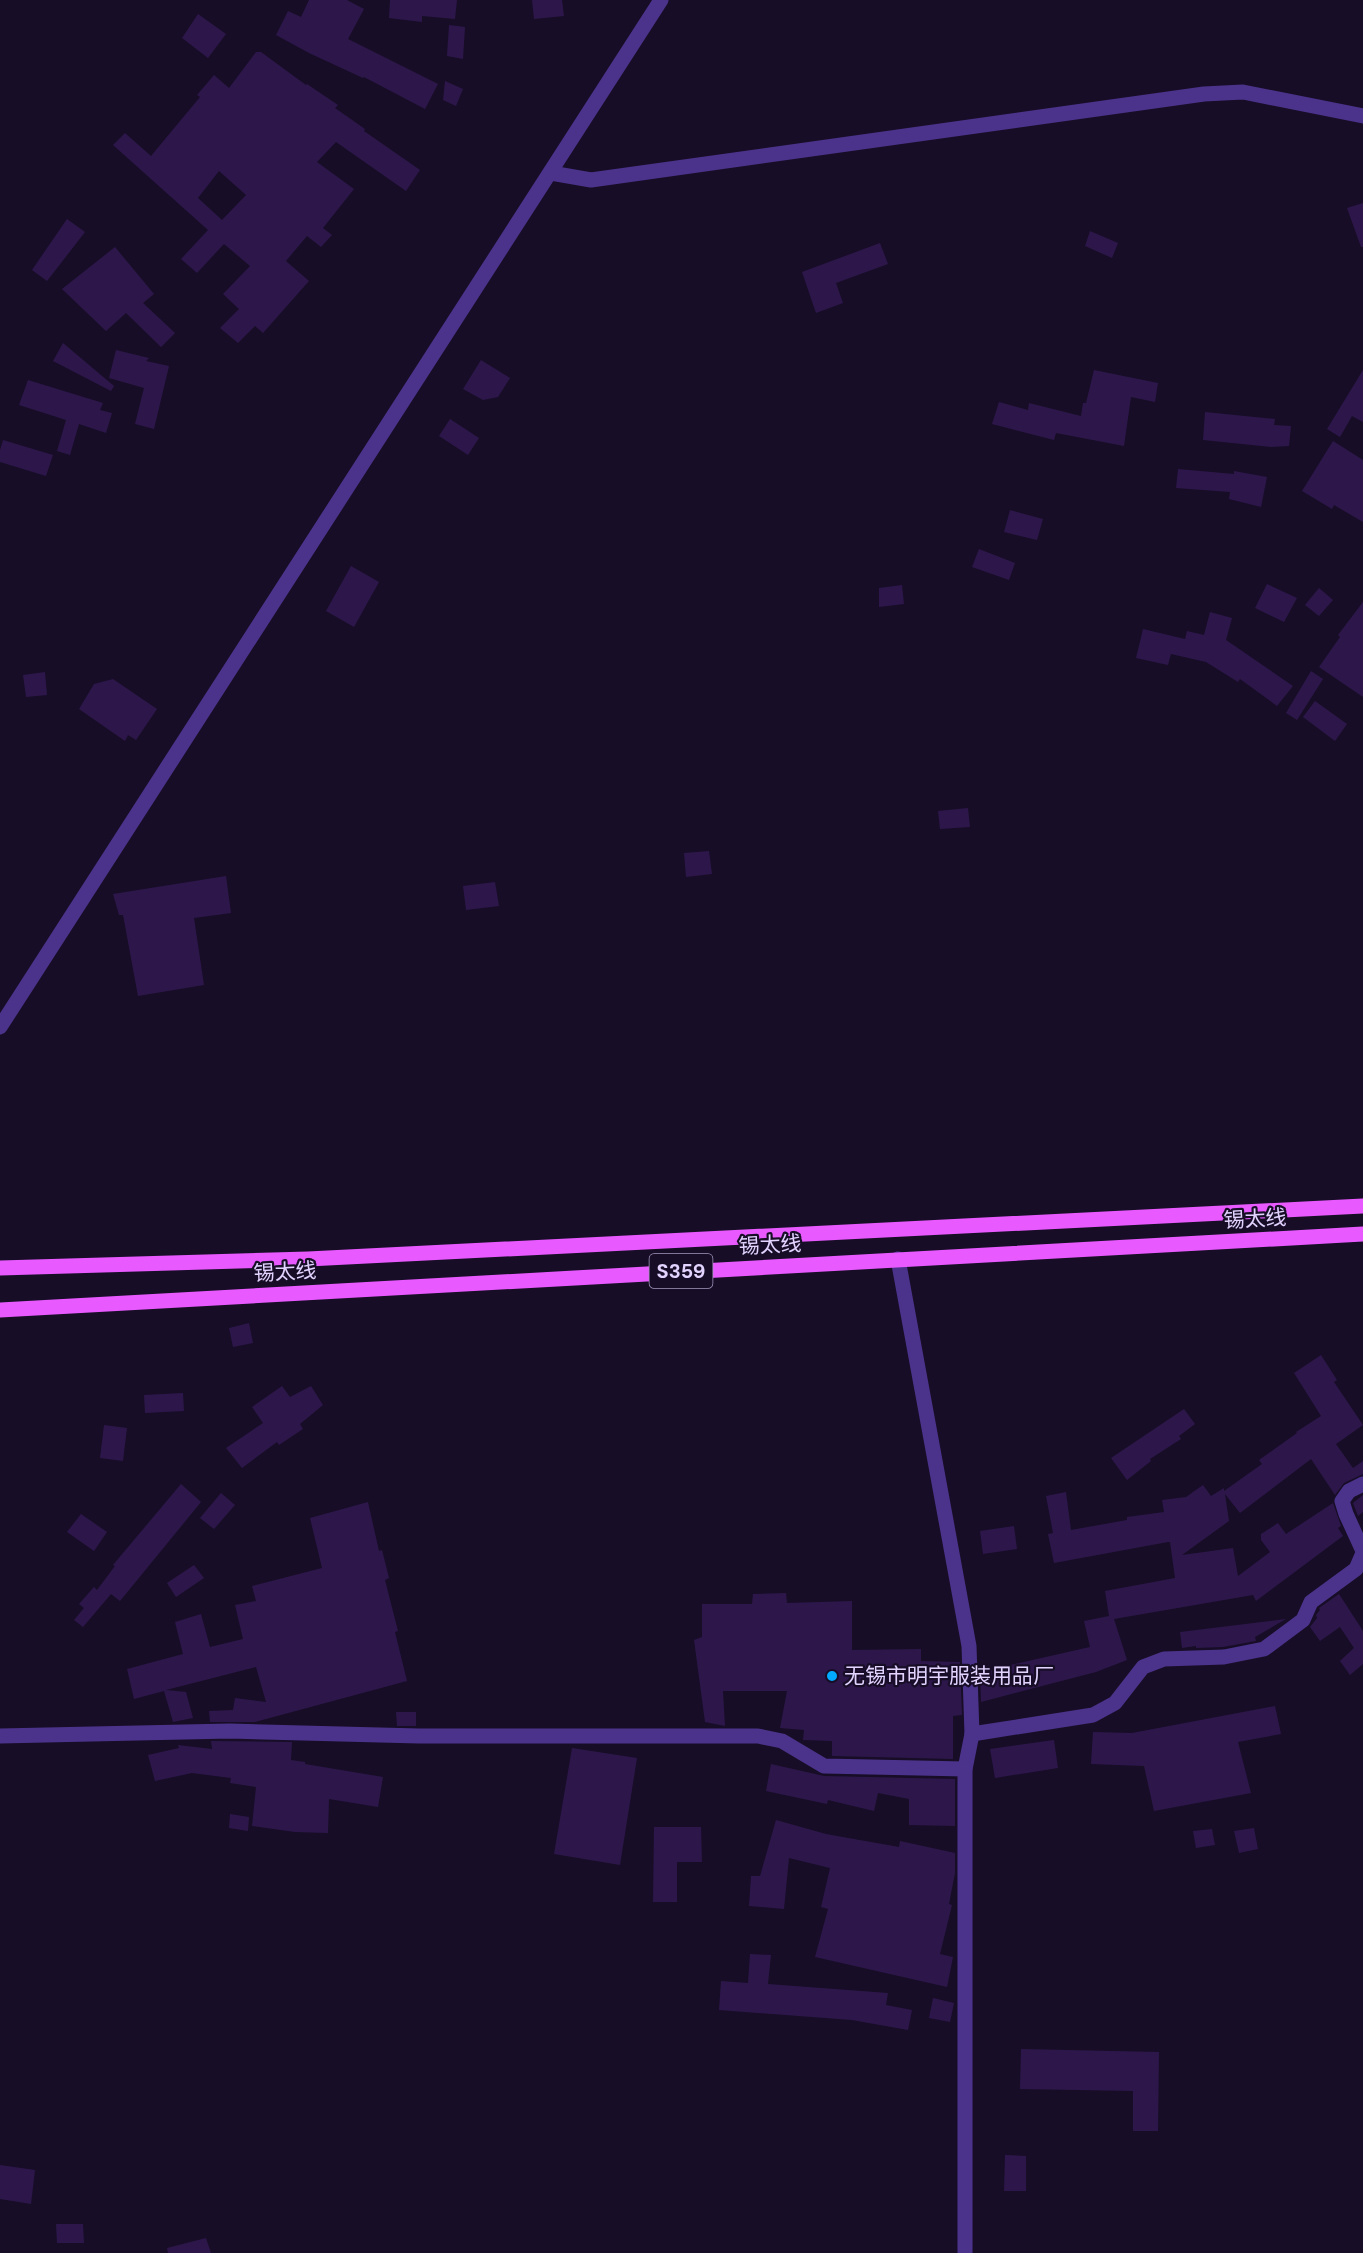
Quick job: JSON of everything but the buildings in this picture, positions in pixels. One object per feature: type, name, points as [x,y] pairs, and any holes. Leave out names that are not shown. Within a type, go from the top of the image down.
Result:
[{"type":"main road","name":"锡太线","points":[[0,1268],[308,1259],[1363,1206]]},
{"type":"main road","name":"锡太线","points":[[0,1310],[1363,1234]]},
{"type":"street","points":[[0,1027],[661,0]]},
{"type":"street","points":[[551,173],[591,180],[1204,94],[1243,92],[1363,116]]},
{"type":"street","points":[[898,1259],[969,1646],[972,1734],[965,1769],[965,2253]]},
{"type":"street","points":[[972,1734],[1093,1715],[1115,1703],[1143,1667],[1164,1659],[1224,1657],[1264,1649],[1303,1620],[1311,1602],[1356,1569],[1363,1552],[1342,1501],[1349,1491],[1363,1484]]},
{"type":"street","points":[[0,1736],[230,1731],[419,1736],[758,1736],[782,1742],[825,1766],[965,1769]]},
{"type":"place","name":"无锡市明宇服装用品厂","points":[[832,1676]]}]
